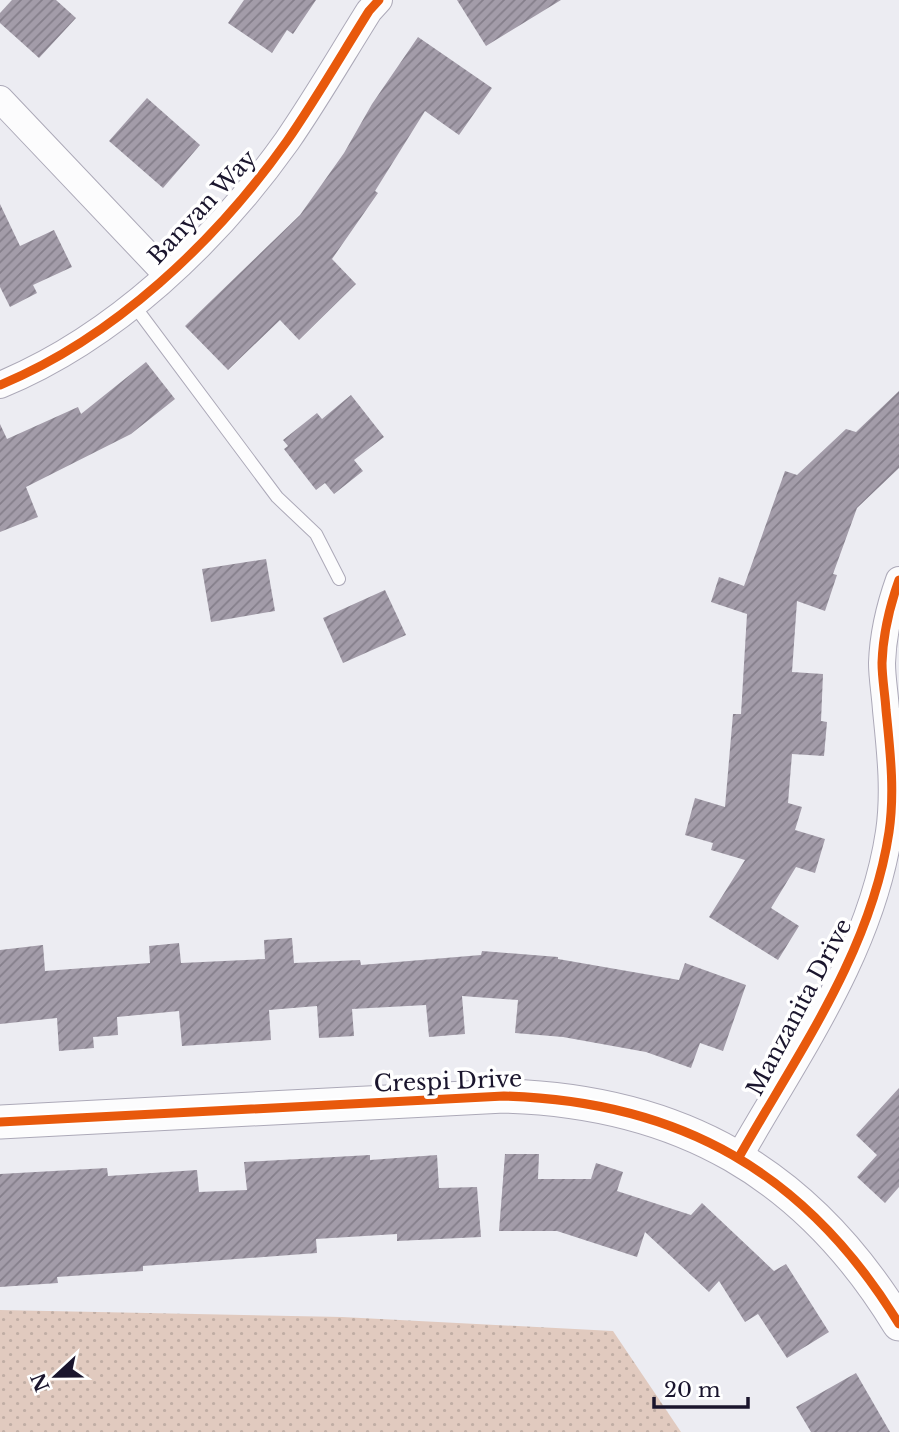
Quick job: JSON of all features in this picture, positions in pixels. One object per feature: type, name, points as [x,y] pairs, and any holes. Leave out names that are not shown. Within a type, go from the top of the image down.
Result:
[{"type":"street","name":"Banyan Way","points":[[0,386],[74,349],[167,275],[250,189],[287,140],[369,11],[379,0]]},
{"type":"street","points":[[0,99],[167,275]]},
{"type":"street","name":"Manzanita Drive","points":[[739,1157],[839,982],[864,930],[894,830],[892,768],[882,664],[886,617],[899,580]]},
{"type":"street","name":"Crespi Drive","points":[[0,1122],[504,1096],[550,1097],[593,1104],[691,1133],[739,1157],[782,1187],[821,1221],[853,1256],[899,1324]]},
{"type":"lane","points":[[133,304],[277,497],[316,534],[339,579]]},
{"type":"shaded area","points":[[0,1310],[342,1317],[613,1331],[681,1432],[0,1432]]},
{"type":"building","points":[[12,0],[56,0],[76,18],[39,58],[0,23],[0,13]]},
{"type":"building","points":[[244,0],[316,0],[293,34],[287,30],[272,53],[228,23]]},
{"type":"building","points":[[457,0],[561,0],[486,46]]},
{"type":"building","points":[[418,37],[492,88],[459,135],[425,111],[375,191],[378,193],[332,259],[356,284],[299,340],[280,320],[228,370],[185,326],[300,215],[344,153],[372,104]]},
{"type":"building","points":[[147,98],[200,145],[163,188],[109,141]]},
{"type":"building","points":[[0,204],[20,246],[54,230],[72,267],[33,285],[37,293],[10,307],[0,287]]},
{"type":"building","points":[[146,362],[175,399],[131,434],[26,487],[38,517],[0,532],[0,424],[7,439],[78,407],[81,414]]},
{"type":"building","points":[[899,391],[899,468],[857,508],[833,574],[837,575],[825,611],[797,601],[792,672],[823,674],[821,721],[827,722],[824,756],[792,754],[788,803],[802,807],[795,830],[825,839],[815,873],[796,867],[771,908],[799,926],[778,960],[709,917],[745,860],[711,850],[713,843],[685,835],[695,798],[725,807],[733,714],[741,714],[747,614],[711,602],[719,577],[744,586],[785,471],[797,475],[846,429],[856,432]]},
{"type":"building","points":[[351,395],[384,437],[354,460],[363,471],[334,494],[325,483],[316,490],[284,449],[288,446],[283,440],[317,413],[322,419]]},
{"type":"building","points":[[266,559],[275,611],[211,622],[202,569]]},
{"type":"building","points":[[385,590],[406,635],[343,663],[323,618]]},
{"type":"building","points":[[292,938],[294,963],[360,960],[361,965],[481,955],[482,951],[558,957],[679,980],[685,963],[746,985],[723,1051],[700,1043],[691,1068],[646,1052],[563,1037],[515,1033],[518,1000],[462,996],[465,1034],[429,1037],[426,1005],[352,1009],[354,1036],[319,1038],[317,1006],[269,1010],[271,1040],[182,1046],[179,1011],[117,1017],[118,1035],[93,1037],[94,1048],[59,1051],[57,1018],[0,1024],[0,950],[43,945],[45,971],[150,963],[149,946],[179,943],[181,963],[265,959],[264,940]]},
{"type":"building","points":[[899,1088],[899,1187],[885,1203],[857,1177],[877,1155],[856,1135]]},
{"type":"building","points":[[505,1154],[539,1154],[538,1179],[591,1179],[596,1163],[623,1172],[617,1191],[691,1215],[702,1203],[774,1271],[786,1264],[829,1332],[787,1358],[758,1314],[745,1322],[719,1281],[709,1292],[645,1232],[637,1257],[557,1231],[499,1231]]},
{"type":"building","points":[[370,1155],[370,1160],[437,1155],[439,1188],[477,1187],[481,1237],[397,1241],[397,1234],[316,1239],[317,1253],[143,1266],[143,1271],[57,1277],[58,1283],[0,1287],[0,1174],[107,1168],[108,1176],[197,1170],[199,1192],[247,1190],[244,1162]]},
{"type":"building","points":[[856,1373],[890,1432],[811,1432],[796,1407]]},
{"type":"cycle path","points":[[0,385],[83,341],[122,314],[195,250],[228,215],[287,141],[369,11],[379,0]]},
{"type":"cycle path","points":[[739,1157],[829,1000],[866,919],[880,876],[892,801],[883,652],[887,621],[899,580]]},
{"type":"cycle path","points":[[0,1122],[504,1096],[568,1101],[627,1112],[682,1131],[733,1155],[780,1187],[823,1225],[863,1271],[899,1324]]}]
